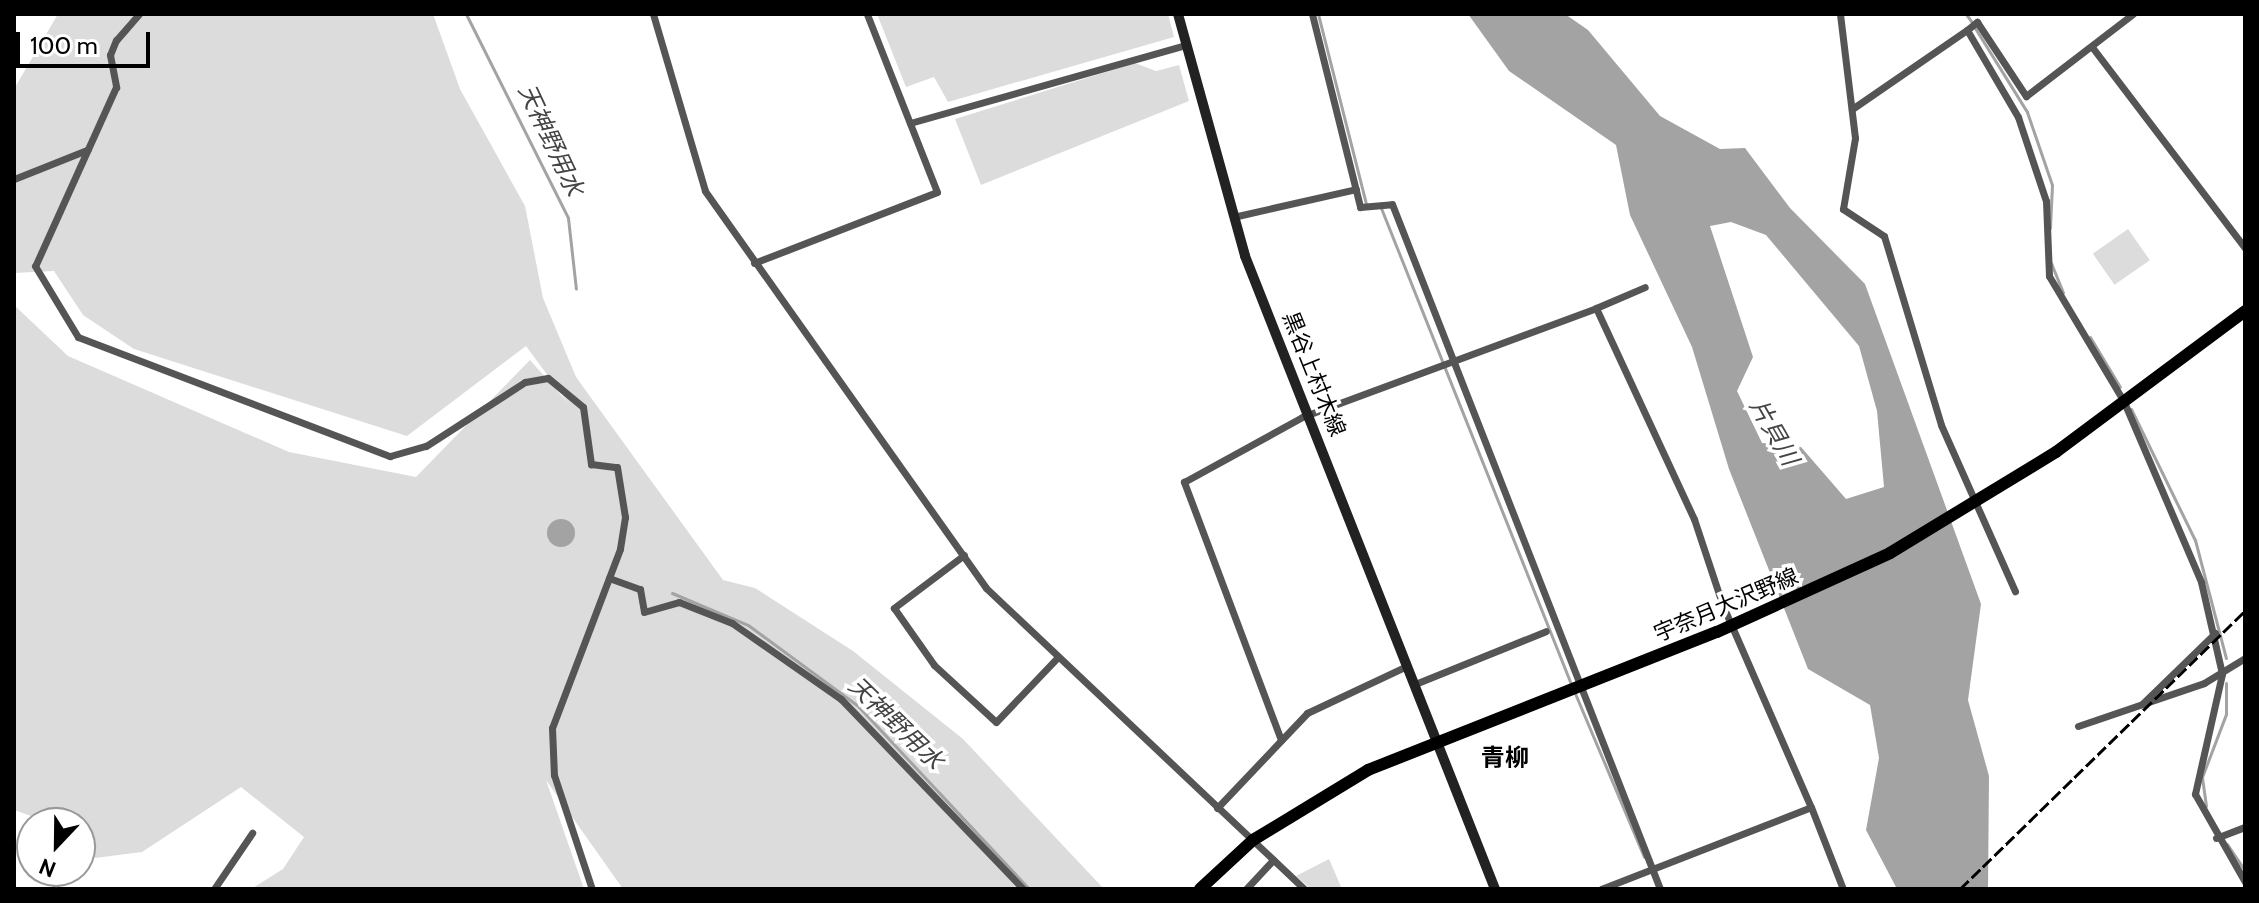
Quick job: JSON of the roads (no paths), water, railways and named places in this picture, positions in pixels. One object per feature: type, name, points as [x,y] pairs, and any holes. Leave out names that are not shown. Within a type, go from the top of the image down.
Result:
[{"type":"main road","name":"黒谷上村木線","points":[[1178,14],[1232,218],[1495,889]]},
{"type":"main road","name":"宇奈月大沢野線","points":[[1200,889],[1293,811],[1438,741],[1579,688],[1805,595],[1970,506],[2124,402],[2245,311]]},
{"type":"street","points":[[139,14],[110,55],[116,87],[35,266],[78,337],[390,456],[426,446],[525,382],[548,378],[583,407],[591,464],[608,461],[621,481],[625,517],[609,578],[552,728],[554,775],[592,889]]},
{"type":"street","points":[[653,14],[691,161],[754,263],[986,588],[1304,889]]},
{"type":"street","points":[[754,263],[937,192],[867,14]]},
{"type":"street","points":[[1312,14],[1356,189],[1367,211],[1392,204],[1660,889]]},
{"type":"street","points":[[1840,14],[1855,138],[1843,209],[1884,236],[1941,425],[1970,506],[2015,591]]},
{"type":"street","points":[[1852,109],[1977,22],[2026,96],[2133,14]]},
{"type":"street","points":[[1967,30],[2018,117],[2038,172],[2046,201],[2043,257],[2059,299],[2124,402],[2190,545],[2215,633],[2222,674],[2195,794],[2216,838],[2245,882]]},
{"type":"street","points":[[910,123],[1185,45]]},
{"type":"street","points":[[2092,47],[2245,248]]},
{"type":"street","points":[[14,179],[87,150]]},
{"type":"street","points":[[1232,218],[1356,189]]},
{"type":"street","points":[[1281,740],[1182,490],[1184,482],[1262,436],[1309,416],[1645,287]]},
{"type":"street","points":[[1596,308],[1694,519],[1723,606],[1811,807],[1843,889]]},
{"type":"street","points":[[964,555],[894,608],[934,665],[996,722],[1058,657]]},
{"type":"street","points":[[609,578],[640,589],[644,612],[679,602],[732,623],[841,699],[1023,889]]},
{"type":"street","points":[[1415,684],[1546,631]]},
{"type":"street","points":[[2142,704],[2215,633]]},
{"type":"street","points":[[2078,726],[2222,674],[2245,658]]},
{"type":"street","points":[[1217,808],[1281,740],[1319,706],[1407,666]]},
{"type":"street","points":[[1601,889],[1811,807]]},
{"type":"street","points":[[2216,838],[2245,827]]},
{"type":"street","points":[[214,889],[252,833]]},
{"type":"street","points":[[1246,889],[1271,858]]},
{"type":"waterway","name":"天神野用水","points":[[466,14],[568,218],[576,289]]},
{"type":"waterway","points":[[1318,14],[1366,204]]},
{"type":"waterway","points":[[1966,14],[1971,21]]},
{"type":"waterway","points":[[1975,28],[2027,112],[2052,185],[2050,228]]},
{"type":"waterway","points":[[1381,208],[1571,684]]},
{"type":"waterway","points":[[2051,263],[2063,293]]},
{"type":"waterway","points":[[2090,337],[2120,387]]},
{"type":"waterway","points":[[2131,409],[2195,540],[2226,658]]},
{"type":"waterway","name":"天神野用水","points":[[672,593],[748,625],[857,705],[1029,889]]},
{"type":"waterway","points":[[2206,806],[2202,777],[2226,714],[2226,683]]},
{"type":"waterway","points":[[1574,691],[1644,857]]},
{"type":"waterway","points":[[2227,844],[2245,871]]},
{"type":"railway","points":[[1960,889],[2245,611]]},
{"type":"district","name":"青柳","points":[[1505,758]]},
{"type":"water label","name":"片貝川","points":[[1774,432]]}]
